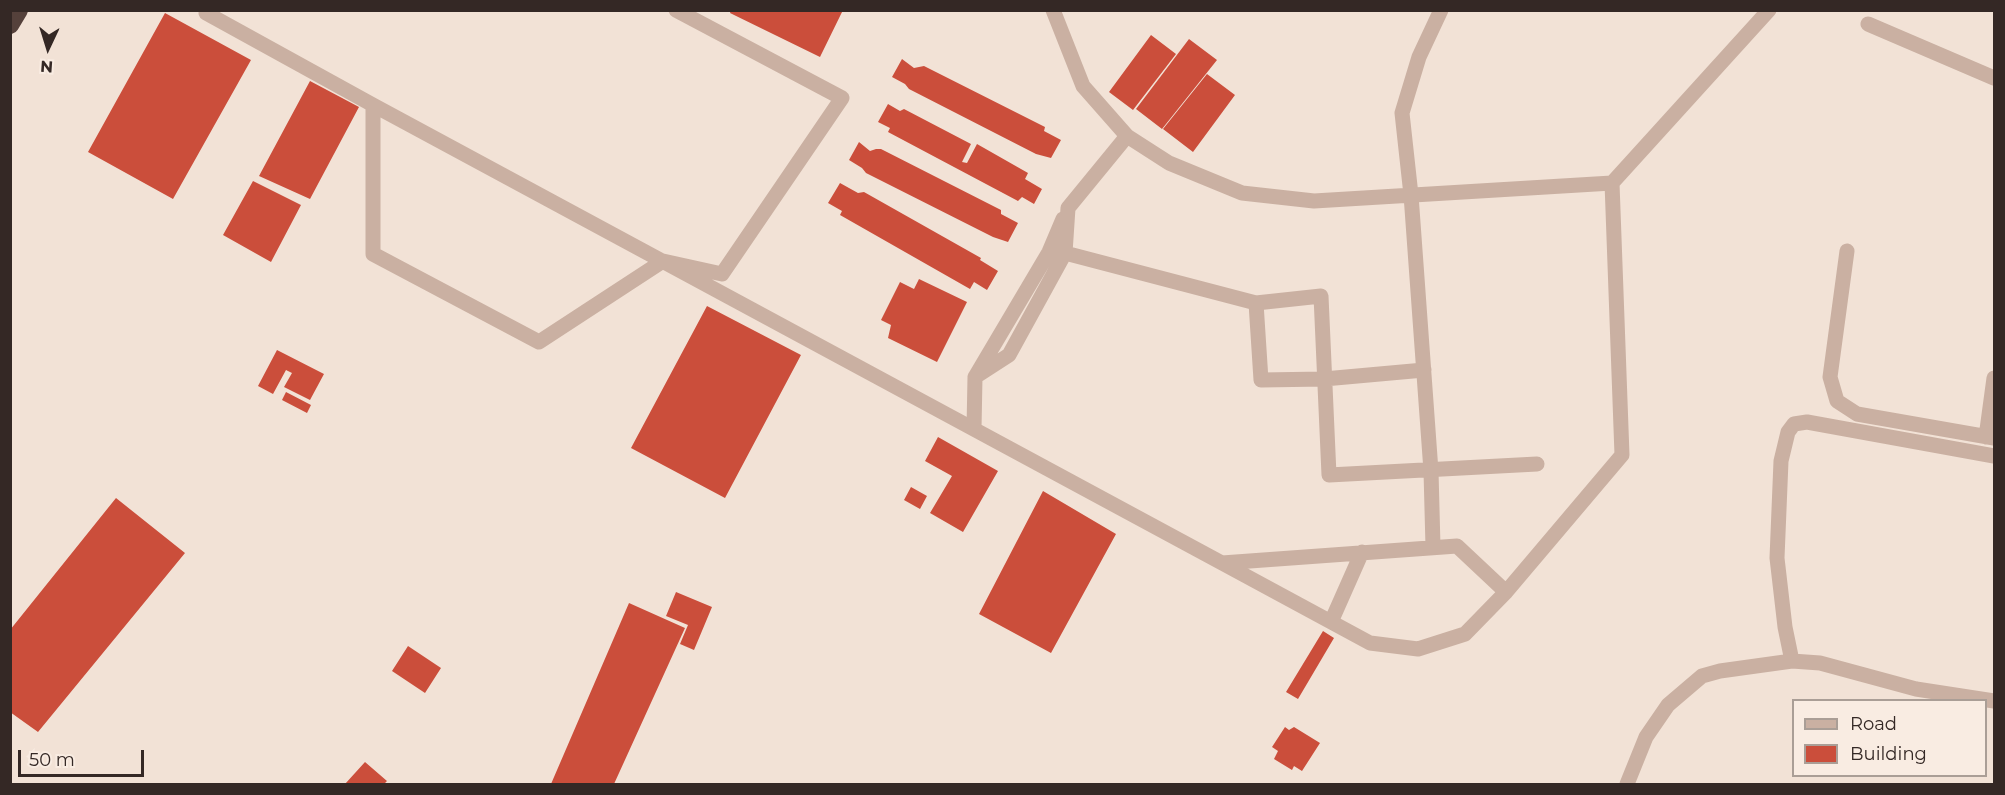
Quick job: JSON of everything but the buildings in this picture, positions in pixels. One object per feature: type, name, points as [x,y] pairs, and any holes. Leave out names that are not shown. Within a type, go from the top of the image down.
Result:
[{"type":"highway","points":[[10,26],[19,10]]},
{"type":"street","points":[[373,105],[373,255],[539,342],[663,261],[722,274],[842,98],[676,10]]},
{"type":"street","points":[[1053,10],[1083,86],[1126,136],[1169,163],[1242,193],[1314,201],[1612,183]]},
{"type":"street","points":[[1433,547],[1431,471],[1424,370],[1411,195],[1402,113],[1419,57],[1441,10]]},
{"type":"street","points":[[206,13],[1370,643],[1418,649],[1465,634],[1506,592],[1622,455],[1612,183],[1769,10]]},
{"type":"street","points":[[1869,24],[1995,78]]},
{"type":"street","points":[[974,429],[975,377],[1049,252],[1068,208],[1126,136]]},
{"type":"street","points":[[975,377],[1009,355],[1065,253],[1068,208]]},
{"type":"street","points":[[1847,251],[1830,377],[1837,401],[1857,414],[1990,437],[1995,378]]},
{"type":"street","points":[[1065,253],[1256,303],[1321,296],[1329,475],[1537,464]]},
{"type":"street","points":[[1256,303],[1261,380],[1324,379],[1424,370]]},
{"type":"street","points":[[1792,661],[1785,627],[1777,558],[1781,461],[1788,432],[1794,424],[1807,422],[1995,456]]},
{"type":"street","points":[[1222,563],[1457,546],[1506,592]]},
{"type":"street","points":[[1331,622],[1362,552]]},
{"type":"street","points":[[1627,784],[1646,737],[1668,705],[1702,676],[1720,671],[1792,661],[1820,663],[1916,689],[1982,699]]}]
